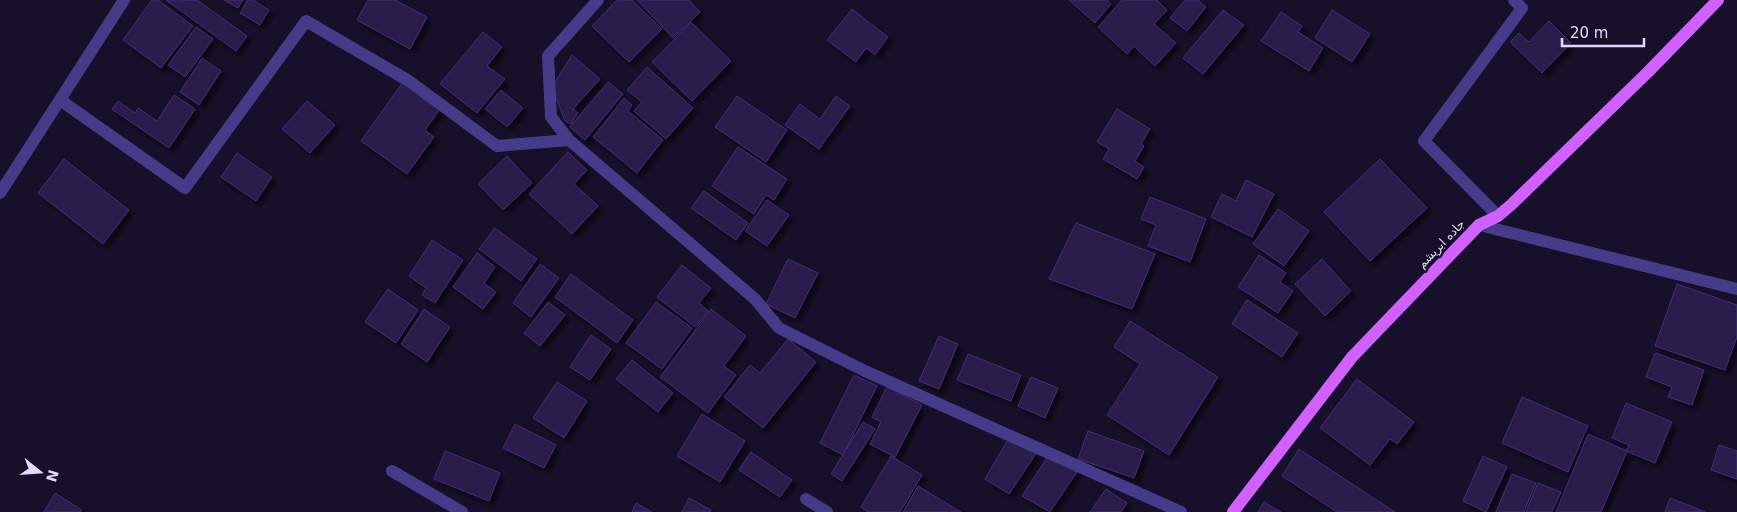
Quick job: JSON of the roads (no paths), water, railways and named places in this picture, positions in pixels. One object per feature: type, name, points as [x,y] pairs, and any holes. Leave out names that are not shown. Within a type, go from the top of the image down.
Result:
[{"type":"main road","name":"جاده ابریشم","points":[[1233,512],[1352,357],[1479,224],[1498,216],[1648,72],[1718,0]]},
{"type":"street","points":[[0,192],[124,0]]},
{"type":"street","points":[[598,0],[548,56],[551,117],[569,140],[755,299],[779,328],[865,371],[1180,512]]},
{"type":"street","points":[[1498,216],[1424,141],[1522,8],[1514,0]]},
{"type":"street","points":[[60,100],[185,188],[306,21],[409,81],[497,146],[569,140]]},
{"type":"street","points":[[1479,224],[1737,289]]},
{"type":"street","points":[[392,471],[462,512]]},
{"type":"street","points":[[806,499],[826,512]]}]
